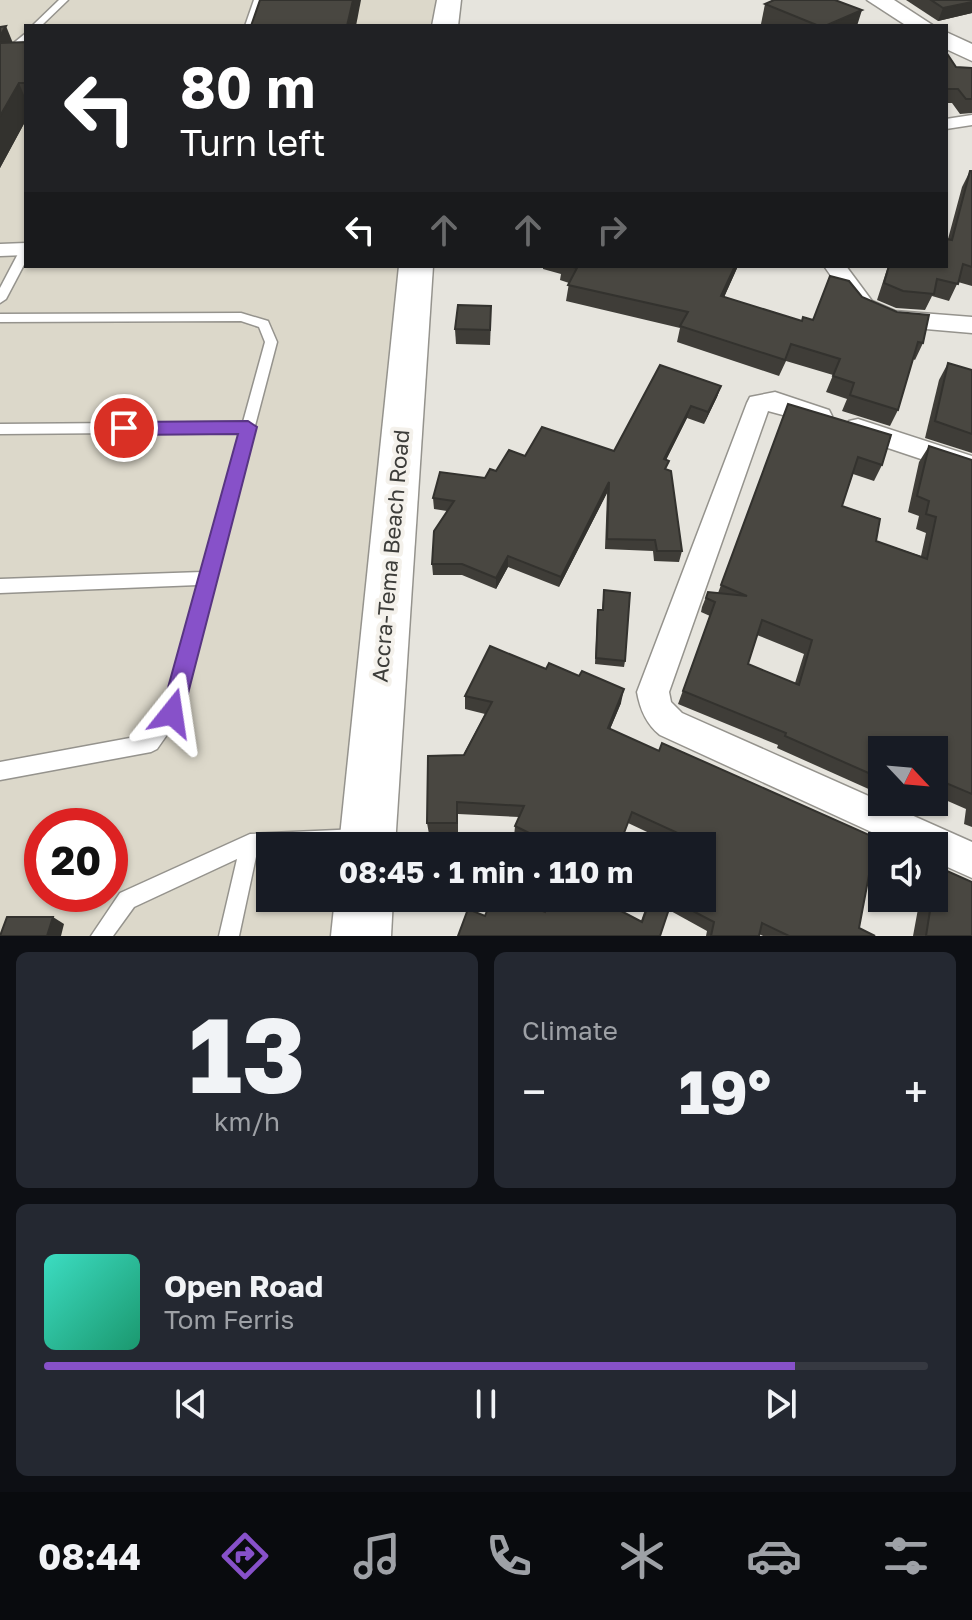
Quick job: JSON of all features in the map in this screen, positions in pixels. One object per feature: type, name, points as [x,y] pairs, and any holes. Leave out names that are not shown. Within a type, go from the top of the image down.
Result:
[{"type":"main road","points":[[445,24],[449,0]]},
{"type":"main road","points":[[878,0],[920,24]]},
{"type":"main road","points":[[948,40],[972,54]]},
{"type":"main road","name":"Accra-Tema Beach Road","points":[[368,832],[416,268]]},
{"type":"main road","points":[[361,936],[363,912]]},
{"type":"street","points":[[948,124],[972,120]]},
{"type":"street","points":[[0,250],[24,249]]},
{"type":"street","points":[[836,268],[864,306],[891,318],[972,325]]},
{"type":"street","points":[[972,466],[775,401],[759,403],[653,692],[659,716],[671,724],[972,860]]},
{"type":"lane","points":[[38,24],[64,0]]},
{"type":"lane","points":[[250,24],[258,0]]},
{"type":"lane","points":[[24,38],[13,48],[24,48]]},
{"type":"lane","points":[[0,299],[24,253]]},
{"type":"lane","points":[[0,318],[241,317],[264,324],[271,342],[172,713],[151,743],[0,771]]},
{"type":"lane","points":[[0,429],[248,427]]},
{"type":"lane","points":[[0,586],[208,578]]},
{"type":"lane","points":[[229,936],[250,843]]},
{"type":"lane","points":[[101,936],[127,900],[256,843]]},
{"type":"shaded area","points":[[0,0],[456,0],[452,24],[24,24],[24,268],[421,268],[386,832],[256,832],[256,912],[381,912],[380,936],[0,936]]},
{"type":"building","points":[[260,0],[353,0],[347,24],[252,24]]},
{"type":"building","points":[[774,0],[835,0],[862,10],[830,24],[814,24],[765,4]]},
{"type":"building","points":[[931,0],[972,0],[972,2],[943,8]]},
{"type":"building","points":[[24,42],[24,83],[19,83],[0,116],[0,43]]},
{"type":"building","points":[[948,55],[956,67],[972,68],[972,99],[966,99],[958,89],[948,89]]},
{"type":"building","points":[[972,171],[972,267],[963,264],[958,284],[937,279],[934,294],[903,291],[884,283],[888,268],[948,268],[948,239],[952,240]]},
{"type":"building","points":[[577,268],[734,268],[721,296],[802,321],[803,317],[813,320],[830,276],[849,281],[862,297],[897,312],[929,315],[923,343],[918,342],[898,410],[850,395],[854,383],[833,376],[840,359],[791,344],[785,360],[680,326],[688,312],[568,285]]},
{"type":"building","points":[[458,305],[491,306],[490,330],[455,329]]},
{"type":"building","points":[[948,363],[972,370],[972,434],[935,421]]},
{"type":"building","points":[[660,365],[721,386],[708,412],[691,406],[664,459],[669,461],[665,469],[671,471],[682,551],[657,551],[655,540],[607,539],[609,482],[561,577],[508,556],[496,578],[462,564],[432,564],[434,531],[454,501],[433,498],[440,472],[485,478],[490,469],[496,471],[509,450],[525,456],[542,427],[614,451]]},
{"type":"building","points":[[788,404],[891,435],[882,465],[858,457],[842,506],[880,519],[876,541],[927,559],[936,517],[926,514],[929,501],[917,496],[929,446],[972,460],[972,794],[948,784],[948,736],[868,736],[868,773],[785,736],[786,733],[683,691],[715,602],[706,598],[708,592],[747,596],[721,585]],"holes":[[[762,620],[812,640],[799,685],[748,664]]]},
{"type":"building","points":[[604,590],[630,593],[625,661],[596,658],[598,610],[603,610]]},
{"type":"building","points":[[490,646],[546,669],[549,663],[579,676],[582,671],[624,689],[608,728],[659,751],[662,743],[868,834],[868,880],[859,928],[875,936],[789,936],[762,923],[759,936],[711,936],[714,922],[695,912],[716,912],[716,832],[676,832],[632,812],[624,832],[527,832],[515,826],[524,806],[457,802],[457,823],[427,823],[428,756],[464,755],[492,702],[465,696]]},
{"type":"building","points":[[948,871],[972,882],[972,936],[926,936],[930,912],[948,912]]},
{"type":"building","points":[[467,912],[485,916],[487,912],[623,912],[642,922],[646,912],[668,912],[660,936],[458,936]]},
{"type":"building","points":[[7,917],[53,917],[47,936],[0,936]]},
{"type":"route","points":[[124,428],[248,427],[172,713]]}]
